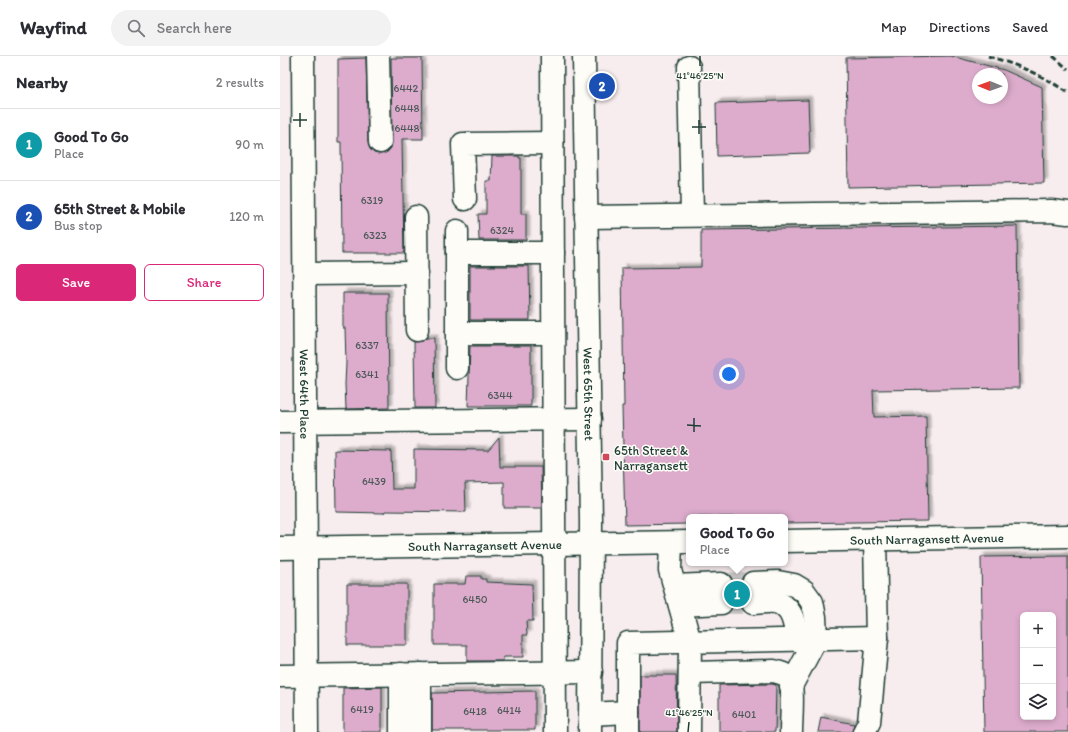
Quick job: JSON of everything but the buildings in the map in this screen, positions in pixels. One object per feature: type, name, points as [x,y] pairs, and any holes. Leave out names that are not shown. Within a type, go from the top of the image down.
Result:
[{"type":"street","name":"West 64th Place","points":[[303,56],[307,732]]},
{"type":"street","points":[[378,56],[380,142]]},
{"type":"street","points":[[552,56],[555,732]]},
{"type":"street","name":"West 65th Street","points":[[584,56],[590,418],[590,723]]},
{"type":"street","points":[[689,67],[692,215]]},
{"type":"street","points":[[465,199],[463,144],[552,143]]},
{"type":"street","points":[[586,217],[1051,211],[1068,213]]},
{"type":"street","points":[[416,217],[417,330]]},
{"type":"street","points":[[457,231],[457,368]]},
{"type":"street","points":[[457,252],[553,253]]},
{"type":"street","points":[[305,274],[417,273]]},
{"type":"street","points":[[457,333],[553,333]]},
{"type":"street","points":[[280,422],[590,418]]},
{"type":"street","name":"South Narragansett Avenue","points":[[788,541],[1068,536]]},
{"type":"street","points":[[864,732],[869,722],[877,638],[875,539]]},
{"type":"street","points":[[680,543],[670,570],[690,642],[689,732]]},
{"type":"street","name":"South Narragansett Avenue","points":[[280,548],[680,543]]},
{"type":"street","points":[[753,593],[778,582],[794,585],[804,591],[812,602],[815,617],[792,686],[791,732]]},
{"type":"street","points":[[677,595],[721,594]]},
{"type":"street","points":[[590,723],[628,722],[628,643],[877,638]]},
{"type":"street","points":[[690,673],[774,671],[784,674],[789,678],[792,686]]},
{"type":"street","points":[[280,676],[591,672]]},
{"type":"street","points":[[401,732],[411,674]]},
{"type":"street","points":[[411,674],[420,732]]},
{"type":"tunnel","points":[[721,584],[753,583]]},
{"type":"tunnel","points":[[721,603],[753,603]]},
{"type":"railway","points":[[988,56],[1030,71],[1068,93]]},
{"type":"railway","points":[[1053,56],[1068,69]]},
{"type":"place","name":"65th Street & Mobile","points":[[602,86]]},
{"type":"place","name":"65th Street & Narragansett","points":[[606,457]]},
{"type":"place","name":"Good To Go","points":[[737,594]]}]
